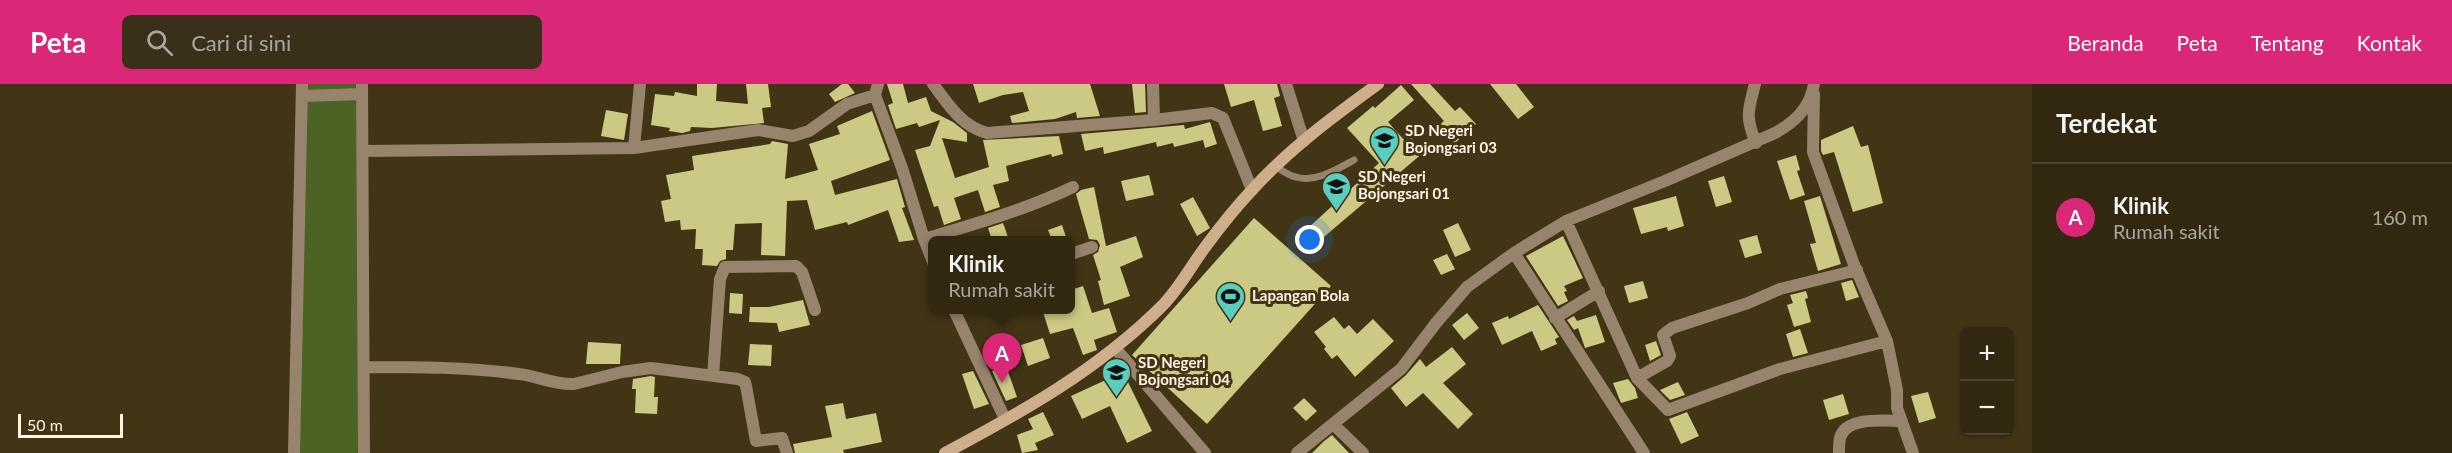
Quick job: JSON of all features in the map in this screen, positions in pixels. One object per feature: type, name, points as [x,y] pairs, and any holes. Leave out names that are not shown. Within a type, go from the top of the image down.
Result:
[{"type":"street","points":[[634,148],[639,84]]},
{"type":"street","points":[[933,84],[954,112],[976,130],[987,133],[1154,120],[1212,113],[1219,115],[1223,118],[1252,190]]},
{"type":"street","points":[[1153,84],[1154,120]]},
{"type":"street","points":[[1286,84],[1304,141]]},
{"type":"street","points":[[945,453],[1064,386],[1115,348],[1179,288],[1205,247],[1275,166],[1378,84]]},
{"type":"street","points":[[1755,84],[1748,124],[1756,142]]},
{"type":"street","points":[[1297,453],[1401,369],[1467,287],[1514,253],[1566,221],[1756,142],[1791,124],[1803,113],[1814,85]]},
{"type":"street","points":[[1814,85],[1813,152],[1857,270],[1887,341],[1897,390],[1897,408],[1913,453]]},
{"type":"street","points":[[364,151],[634,148],[758,130],[786,136],[801,135],[847,104],[876,89],[928,249]]},
{"type":"street","points":[[294,453],[304,92],[359,91],[364,151],[364,453]]},
{"type":"street","points":[[935,236],[1041,203],[1073,187]]},
{"type":"street","points":[[1566,221],[1637,378],[1668,410],[1780,369],[1887,341]]},
{"type":"street","points":[[924,239],[928,238]]},
{"type":"street","points":[[1075,253],[1092,248]]},
{"type":"street","points":[[1514,253],[1644,453]]},
{"type":"street","points":[[714,376],[720,279],[725,267],[796,266],[802,272],[815,310]]},
{"type":"street","points":[[1637,378],[1667,361],[1670,356],[1663,335],[1672,328],[1748,303],[1780,289],[1857,270]]},
{"type":"street","points":[[1555,318],[1599,291]]},
{"type":"street","points":[[956,314],[1005,419]]},
{"type":"street","points":[[1115,348],[1205,453]]},
{"type":"street","points":[[364,367],[460,368],[520,374],[564,385],[644,369],[662,369],[745,382],[756,441],[782,438],[787,453]]},
{"type":"street","points":[[1839,453],[1840,436],[1848,428],[1870,420],[1902,422]]},
{"type":"street","points":[[1333,424],[1363,453]]},
{"type":"lane","points":[[1275,166],[1295,177],[1308,178],[1328,174],[1354,160]]},
{"type":"shaded area","points":[[302,84],[363,84],[364,453],[294,453]]},
{"type":"building","points":[[697,84],[717,84],[716,101],[748,104],[746,84],[768,84],[771,107],[762,108],[764,123],[712,128],[691,127],[690,131],[682,133],[669,131],[670,128],[651,125],[655,94],[674,96],[675,92],[697,96]]},
{"type":"building","points":[[842,84],[848,84],[855,93],[835,102],[829,94]]},
{"type":"building","points":[[887,84],[903,84],[908,103],[926,97],[931,111],[953,122],[967,133],[967,142],[942,138],[955,178],[989,167],[983,140],[1059,136],[1063,154],[1052,157],[1051,154],[1006,166],[1009,181],[993,185],[1000,207],[985,212],[978,190],[954,198],[961,219],[944,225],[938,206],[934,207],[915,150],[930,146],[940,120],[919,127],[917,123],[896,129],[888,105],[893,103]]},
{"type":"building","points":[[973,84],[1090,84],[1100,116],[1077,118],[1076,112],[1055,119],[1012,123],[1010,116],[1029,111],[1023,92],[1003,95],[979,103]]},
{"type":"building","points":[[1132,84],[1145,84],[1146,112],[1135,113]]},
{"type":"building","points":[[1224,84],[1277,84],[1280,96],[1274,98],[1282,126],[1263,131],[1254,100],[1231,107]]},
{"type":"building","points":[[1411,84],[1430,84],[1455,111],[1460,107],[1476,124],[1455,143],[1439,125],[1444,121]]},
{"type":"building","points":[[1490,84],[1516,84],[1534,107],[1518,119]]},
{"type":"building","points":[[1401,85],[1414,100],[1388,122],[1405,141],[1410,136],[1424,152],[1318,242],[1307,229],[1379,163],[1347,128]]},
{"type":"building","points":[[606,110],[628,114],[624,140],[601,136]]},
{"type":"building","points":[[872,111],[890,160],[831,181],[835,195],[897,179],[905,207],[902,208],[914,240],[899,242],[888,210],[848,225],[847,222],[815,230],[807,200],[787,201],[785,256],[761,255],[762,223],[735,224],[733,250],[726,250],[726,259],[720,261],[717,266],[702,265],[703,249],[695,249],[696,229],[681,230],[680,220],[665,222],[661,201],[671,199],[666,175],[694,170],[692,156],[770,144],[772,141],[788,144],[785,179],[818,170],[809,144],[840,134],[837,126]]},
{"type":"building","points":[[1210,122],[1217,144],[1205,148],[1203,140],[1174,147],[1173,143],[1157,147],[1156,142],[1104,154],[1103,147],[1085,151],[1081,134],[1184,125],[1185,129]]},
{"type":"building","points":[[1853,126],[1861,147],[1868,145],[1883,203],[1853,212],[1834,152],[1823,155],[1821,140]]},
{"type":"building","points":[[1796,155],[1800,170],[1797,171],[1805,195],[1790,200],[1777,161]]},
{"type":"building","points":[[1149,175],[1154,195],[1126,201],[1121,181]]},
{"type":"building","points":[[1724,176],[1732,202],[1716,207],[1708,181]]},
{"type":"building","points":[[1094,187],[1106,246],[1136,236],[1143,257],[1120,267],[1130,296],[1104,305],[1098,281],[1101,280],[1093,255],[1098,252],[1100,245],[1097,240],[1089,239],[1076,194],[1081,190]]},
{"type":"building","points":[[1676,196],[1684,226],[1668,231],[1667,227],[1641,234],[1633,208]]},
{"type":"building","points":[[1820,196],[1841,264],[1818,271],[1810,244],[1816,243],[1804,201]]},
{"type":"building","points":[[1193,197],[1210,228],[1197,236],[1180,204]]},
{"type":"building","name":"Lapangan Bola","points":[[1254,218],[1331,286],[1207,424],[1132,355]]},
{"type":"building","points":[[1003,223],[1008,236],[991,236],[988,228]]},
{"type":"building","points":[[1458,223],[1471,250],[1455,257],[1443,230]]},
{"type":"building","points":[[1062,225],[1066,236],[1050,236],[1048,230]]},
{"type":"building","points":[[1757,235],[1762,253],[1745,258],[1739,240]]},
{"type":"building","points":[[1563,236],[1583,278],[1564,286],[1568,301],[1558,306],[1526,256]]},
{"type":"building","points":[[1447,254],[1455,269],[1441,275],[1433,260]]},
{"type":"building","points":[[1852,280],[1859,297],[1846,301],[1841,283]]},
{"type":"building","points":[[1643,281],[1648,298],[1629,303],[1624,286]]},
{"type":"building","points":[[1083,286],[1092,313],[1109,308],[1117,332],[1094,340],[1097,350],[1083,355],[1073,328],[1050,334],[1044,314],[1075,314],[1075,289]]},
{"type":"building","points":[[1806,291],[1808,298],[1805,299],[1811,322],[1794,327],[1787,305],[1793,303],[1790,295]]},
{"type":"building","points":[[730,293],[743,294],[742,314],[729,313]]},
{"type":"building","points":[[803,300],[810,325],[779,332],[777,323],[749,322],[750,307],[769,307]]},
{"type":"building","points":[[1538,305],[1559,337],[1555,339],[1557,344],[1541,351],[1532,331],[1502,345],[1492,323],[1508,316],[1509,319]]},
{"type":"building","points":[[1467,313],[1479,328],[1464,340],[1452,325]]},
{"type":"building","points":[[1596,315],[1605,342],[1585,348],[1578,328],[1574,330],[1567,320],[1574,316],[1577,321]]},
{"type":"building","points":[[1334,317],[1344,329],[1349,325],[1357,334],[1373,319],[1394,341],[1355,377],[1337,355],[1332,359],[1314,332]]},
{"type":"building","points":[[1800,329],[1808,353],[1793,357],[1786,334]]},
{"type":"building","points":[[1043,338],[1050,358],[1028,366],[1021,345]]},
{"type":"building","points":[[1656,341],[1661,355],[1650,361],[1645,345]]},
{"type":"building","points":[[588,342],[621,344],[620,364],[586,364]]},
{"type":"building","points":[[750,344],[772,345],[771,366],[748,365]]},
{"type":"building","points":[[1452,347],[1466,364],[1443,383],[1473,414],[1458,429],[1423,393],[1406,407],[1391,388],[1420,359],[1426,367]]},
{"type":"building","points":[[1006,366],[1017,397],[1006,401],[992,371]]},
{"type":"building","points":[[973,371],[989,404],[974,409],[962,374]]},
{"type":"building","points":[[1123,372],[1152,431],[1127,443],[1110,406],[1082,419],[1071,396]]},
{"type":"building","points":[[655,377],[654,397],[658,397],[657,414],[635,413],[636,389],[632,389],[633,379]]},
{"type":"building","points":[[1628,379],[1635,388],[1638,398],[1621,403],[1613,383]]},
{"type":"building","points":[[1678,382],[1685,395],[1670,400],[1660,390]]},
{"type":"building","points":[[1928,392],[1936,418],[1919,423],[1911,396]]},
{"type":"building","points":[[1843,394],[1849,414],[1829,420],[1823,400]]},
{"type":"building","points":[[1304,398],[1317,411],[1306,421],[1293,408]]},
{"type":"building","points":[[843,403],[846,419],[876,413],[882,442],[843,450],[844,453],[795,453],[793,444],[832,437],[825,406]]},
{"type":"building","points":[[1043,412],[1054,435],[1035,443],[1038,450],[1022,453],[1017,435],[1033,429],[1028,419]]},
{"type":"building","points":[[1687,412],[1699,436],[1681,444],[1669,419]]},
{"type":"building","points":[[1332,435],[1349,453],[1312,453],[1323,442]]},
{"type":"place","name":"SD Negeri Bojongsari 03","points":[[1384,166]]},
{"type":"place","name":"SD Negeri Bojongsari 01","points":[[1337,212]]},
{"type":"place","name":"Lapangan Bola","points":[[1231,322]]},
{"type":"place","name":"Klinik","points":[[1002,383]]},
{"type":"place","name":"SD Negeri Bojongsari 04","points":[[1117,398]]}]
